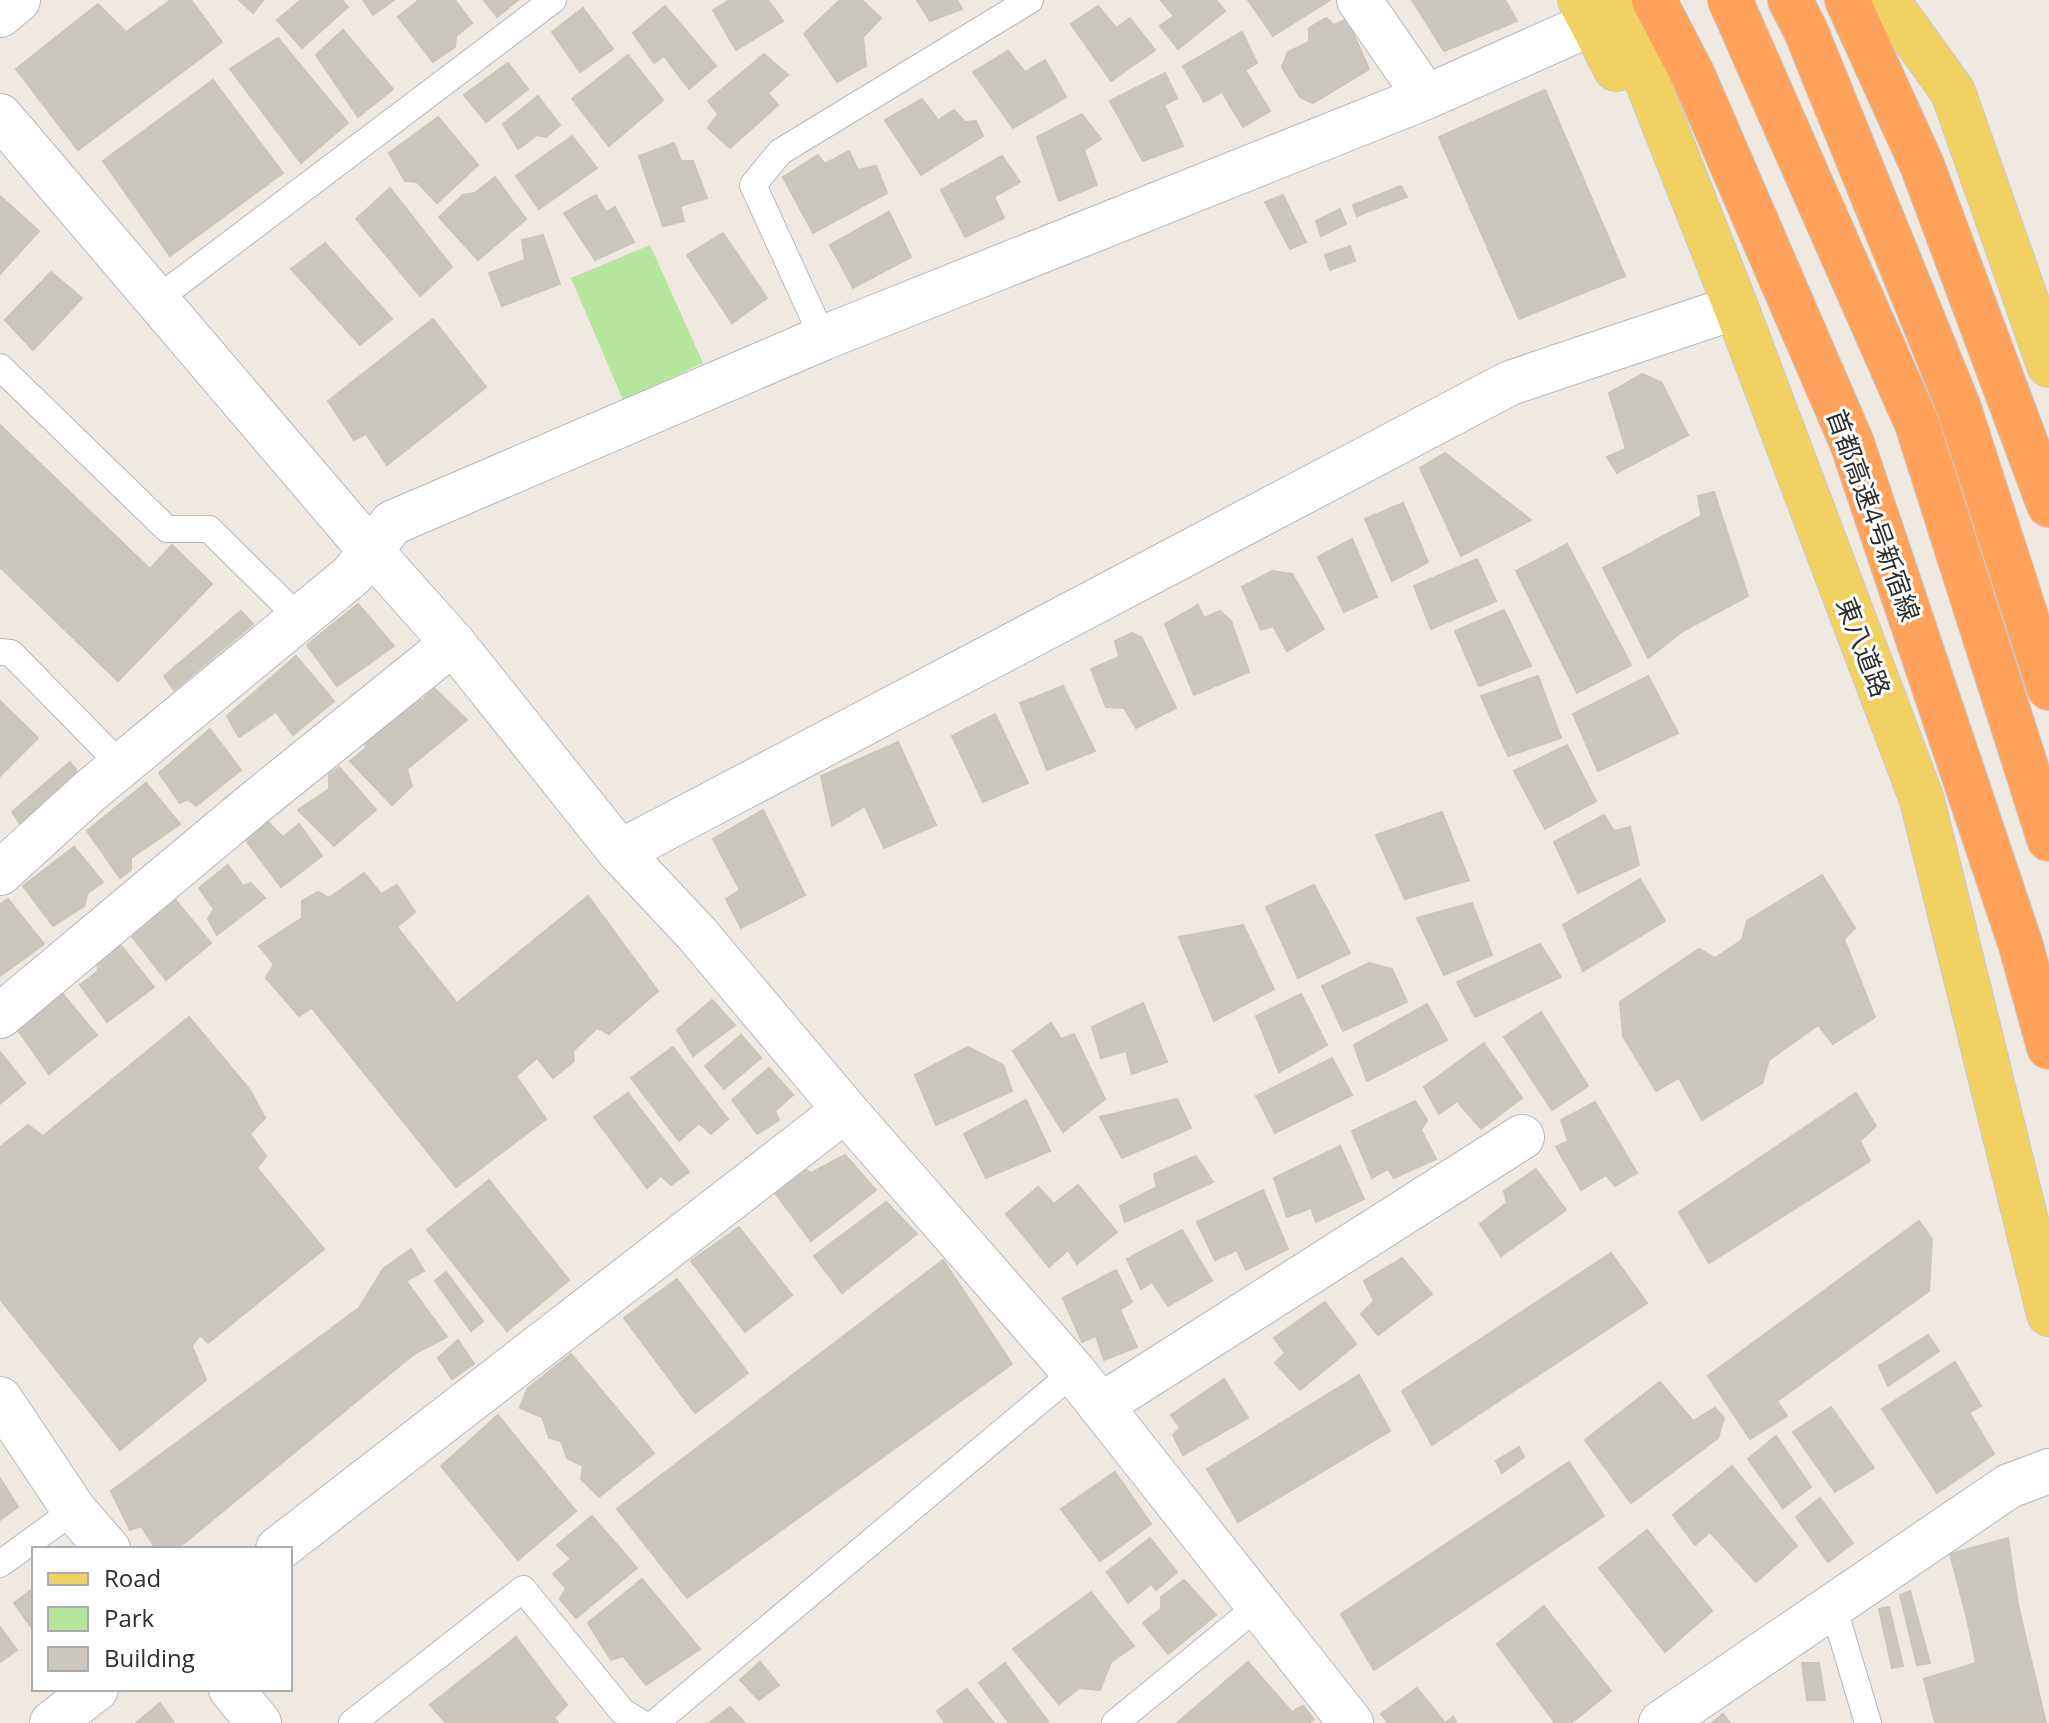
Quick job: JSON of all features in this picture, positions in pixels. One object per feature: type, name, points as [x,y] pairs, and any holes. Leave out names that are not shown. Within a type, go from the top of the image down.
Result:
[{"type":"highway","name":"首都高速4号新宿線","points":[[1654,0],[1693,75],[1852,443],[2021,946],[2049,1047]]},
{"type":"highway","points":[[1730,0],[1917,424],[2049,839]]},
{"type":"highway","points":[[1790,0],[1805,29],[1959,408],[2049,688]]},
{"type":"highway","points":[[1847,0],[1922,165],[2049,505]]},
{"type":"main road","points":[[1887,0],[1953,92]]},
{"type":"main road","points":[[1908,0],[1953,92],[2049,365]]},
{"type":"main road","name":"東八道路","points":[[1596,8],[1736,307],[1922,800],[2049,1314]]},
{"type":"street","points":[[0,15],[18,0]]},
{"type":"street","points":[[1359,0],[1426,97]]},
{"type":"street","points":[[0,873],[121,765],[352,575],[392,523],[823,338],[1426,97],[1596,8]]},
{"type":"street","points":[[0,116],[369,549],[453,643],[620,852],[697,934],[1087,1389],[1351,1723]]},
{"type":"street","points":[[620,852],[1510,383],[1736,307]]},
{"type":"street","points":[[0,1016],[251,806],[453,643]]},
{"type":"street","points":[[281,1547],[845,1110]]},
{"type":"street","points":[[1087,1389],[1522,1137]]},
{"type":"street","points":[[0,1399],[74,1510],[106,1547]]},
{"type":"street","points":[[1661,1723],[2009,1486],[2049,1471]]},
{"type":"street","points":[[52,1723],[93,1691]]},
{"type":"street","points":[[233,1691],[259,1723]]},
{"type":"lane","points":[[156,300],[553,0]]},
{"type":"lane","points":[[823,338],[753,185],[780,152],[1030,0]]},
{"type":"lane","points":[[0,367],[167,529],[209,529],[300,619]]},
{"type":"lane","points":[[0,652],[11,653],[121,765]]},
{"type":"lane","points":[[655,1723],[1087,1389]]},
{"type":"lane","points":[[0,1564],[74,1510]]},
{"type":"lane","points":[[352,1723],[523,1589],[622,1711],[641,1723]]},
{"type":"lane","points":[[1115,1723],[1258,1606]]},
{"type":"lane","points":[[1833,1606],[1868,1723]]},
{"type":"green space","points":[[650,245],[703,363],[623,400],[571,278]]},
{"type":"building","points":[[171,0],[191,0],[222,42],[78,150],[16,69],[98,4],[126,32]]},
{"type":"building","points":[[239,0],[263,0],[253,13]]},
{"type":"building","points":[[301,0],[342,0],[348,7],[302,48],[277,20]]},
{"type":"building","points":[[363,0],[394,0],[373,15]]},
{"type":"building","points":[[419,0],[455,0],[472,23],[456,36],[455,47],[433,62],[398,17]]},
{"type":"building","points":[[484,0],[518,0],[497,17]]},
{"type":"building","points":[[730,0],[768,0],[783,21],[736,50],[713,10]]},
{"type":"building","points":[[840,0],[862,0],[881,18],[863,37],[866,66],[837,82],[804,34]]},
{"type":"building","points":[[917,0],[957,0],[962,9],[930,21]]},
{"type":"building","points":[[1161,0],[1216,0],[1225,11],[1178,49],[1160,26],[1174,16]]},
{"type":"building","points":[[1248,0],[1330,0],[1273,36]]},
{"type":"building","points":[[1412,0],[1505,0],[1517,21],[1444,51]]},
{"type":"building","points":[[665,6],[716,66],[689,89],[664,56],[654,63],[633,33]]},
{"type":"building","points":[[1098,6],[1116,28],[1130,18],[1155,50],[1111,81],[1071,24]]},
{"type":"building","points":[[583,8],[613,49],[580,72],[552,32]]},
{"type":"building","points":[[1326,18],[1334,25],[1347,19],[1369,69],[1313,103],[1300,97],[1282,67],[1288,52],[1309,42],[1309,28]]},
{"type":"building","points":[[343,30],[393,89],[358,117],[316,55]]},
{"type":"building","points":[[1242,32],[1257,63],[1245,70],[1270,111],[1243,127],[1222,92],[1204,102],[1183,66]]},
{"type":"building","points":[[278,38],[348,123],[301,163],[230,69]]},
{"type":"building","points":[[1008,51],[1025,72],[1045,60],[1066,97],[1013,128],[973,72]]},
{"type":"building","points":[[764,54],[788,75],[768,93],[778,105],[730,148],[708,128],[718,114],[708,101]]},
{"type":"building","points":[[628,55],[663,100],[609,146],[572,99]]},
{"type":"building","points":[[508,63],[528,89],[486,122],[464,95]]},
{"type":"building","points":[[1165,73],[1177,98],[1164,105],[1183,146],[1143,161],[1110,101]]},
{"type":"building","points":[[213,80],[283,173],[170,256],[103,161]]},
{"type":"building","points":[[1545,90],[1625,276],[1519,319],[1439,137]]},
{"type":"building","points":[[538,96],[560,125],[546,137],[537,135],[518,149],[503,124]]},
{"type":"building","points":[[922,99],[938,120],[954,110],[965,122],[976,121],[983,136],[921,175],[885,120]]},
{"type":"building","points":[[1082,114],[1101,139],[1084,150],[1097,185],[1059,201],[1037,137]]},
{"type":"building","points":[[438,117],[478,165],[437,203],[417,182],[405,181],[389,153]]},
{"type":"building","points":[[572,136],[597,168],[539,209],[516,176]]},
{"type":"building","points":[[674,143],[681,161],[693,161],[707,198],[680,206],[684,221],[663,226],[639,156]]},
{"type":"building","points":[[849,151],[858,170],[876,166],[887,193],[813,233],[783,177],[818,155],[825,164]]},
{"type":"building","points":[[1002,156],[1020,182],[994,197],[1004,218],[965,237],[941,190]]},
{"type":"building","points":[[495,177],[526,219],[478,260],[439,217],[463,195],[475,193]]},
{"type":"building","points":[[1401,186],[1407,197],[1357,216],[1353,205]]},
{"type":"building","points":[[390,188],[452,267],[420,296],[356,219]]},
{"type":"building","points":[[596,195],[606,212],[615,207],[634,242],[595,260],[564,213]]},
{"type":"building","points":[[1283,195],[1306,242],[1290,249],[1265,202]]},
{"type":"building","points":[[0,196],[39,231],[0,274]]},
{"type":"building","points":[[1340,209],[1346,224],[1321,236],[1316,221]]},
{"type":"building","points":[[889,212],[911,257],[853,288],[830,245]]},
{"type":"building","points":[[723,233],[767,298],[732,323],[687,255]]},
{"type":"building","points":[[543,235],[560,284],[502,306],[489,273],[525,260],[522,240]]},
{"type":"building","points":[[325,243],[392,319],[360,345],[291,269]]},
{"type":"building","points":[[1350,246],[1355,261],[1330,270],[1325,255]]},
{"type":"building","points":[[51,272],[82,298],[33,350],[5,320]]},
{"type":"building","points":[[433,319],[486,387],[387,465],[366,434],[354,440],[328,401]]},
{"type":"building","points":[[1642,374],[1661,382],[1688,435],[1617,473],[1607,457],[1626,449],[1609,393]]},
{"type":"building","points":[[0,425],[150,569],[172,545],[212,584],[118,681],[0,567]]},
{"type":"building","points":[[1445,453],[1531,520],[1461,556],[1420,468]]},
{"type":"building","points":[[1714,492],[1748,596],[1683,631],[1657,590],[1664,549],[1703,526],[1698,496]]},
{"type":"building","points":[[1403,503],[1428,562],[1392,581],[1365,519]]},
{"type":"building","points":[[1701,516],[1703,526],[1664,549],[1657,590],[1683,631],[1648,658],[1603,568]]},
{"type":"building","points":[[1352,539],[1377,597],[1344,612],[1318,557]]},
{"type":"building","points":[[1567,544],[1631,665],[1577,693],[1516,571]]},
{"type":"building","points":[[1477,559],[1496,601],[1431,629],[1414,586]]},
{"type":"building","points":[[1272,571],[1292,574],[1324,629],[1287,651],[1273,626],[1261,630],[1242,587]]},
{"type":"building","points":[[358,604],[394,646],[337,686],[307,645]]},
{"type":"building","points":[[1198,605],[1204,618],[1220,611],[1231,621],[1249,672],[1194,695],[1165,624]]},
{"type":"building","points":[[1504,610],[1531,666],[1479,686],[1455,631]]},
{"type":"building","points":[[241,611],[253,624],[174,690],[164,676]]},
{"type":"building","points":[[1132,633],[1142,638],[1176,708],[1136,728],[1124,708],[1106,707],[1091,669],[1119,657],[1115,641]]},
{"type":"building","points":[[296,656],[334,701],[293,735],[276,712],[239,737],[227,716]]},
{"type":"building","points":[[1538,676],[1561,738],[1508,756],[1481,696]]},
{"type":"building","points":[[1648,676],[1678,733],[1598,771],[1573,714]]},
{"type":"building","points":[[1063,686],[1095,751],[1047,770],[1020,703]]},
{"type":"building","points":[[434,688],[467,720],[407,769],[412,786],[392,805],[350,761],[365,749],[366,737],[415,695],[422,701]]},
{"type":"building","points":[[0,701],[38,738],[0,776]]},
{"type":"building","points":[[995,714],[1028,783],[983,802],[952,736]]},
{"type":"building","points":[[210,729],[241,770],[196,806],[188,799],[180,803],[159,773]]},
{"type":"building","points":[[898,742],[936,825],[884,848],[865,806],[832,826],[821,776]]},
{"type":"building","points":[[1567,745],[1596,801],[1545,829],[1514,771]]},
{"type":"building","points":[[70,762],[80,775],[20,824],[12,812]]},
{"type":"building","points":[[339,767],[376,810],[334,846],[298,810],[329,789],[329,774]]},
{"type":"building","points":[[146,783],[180,824],[131,858],[131,870],[120,878],[87,831]]},
{"type":"building","points":[[763,810],[805,895],[741,928],[726,899],[740,890],[713,839]]},
{"type":"building","points":[[1442,812],[1469,880],[1405,899],[1376,835]]},
{"type":"building","points":[[1604,815],[1614,831],[1630,827],[1639,865],[1578,893],[1554,842]]},
{"type":"building","points":[[266,820],[283,837],[299,824],[322,856],[281,887],[245,839]]},
{"type":"building","points":[[74,847],[103,882],[88,893],[84,906],[53,926],[23,886]]},
{"type":"building","points":[[228,865],[243,886],[251,883],[265,898],[217,935],[208,919],[214,909],[199,888]]},
{"type":"building","points":[[364,873],[381,894],[397,885],[415,912],[397,927],[457,1003],[588,896],[658,991],[609,1034],[597,1028],[573,1051],[574,1061],[553,1078],[537,1058],[516,1076],[546,1119],[456,1187],[312,1008],[299,1016],[266,978],[274,964],[259,946],[302,918],[302,901],[318,892],[329,898]]},
{"type":"building","points":[[1822,875],[1855,928],[1844,939],[1875,1017],[1833,1044],[1818,1025],[1769,1060],[1762,1083],[1702,1120],[1679,1078],[1656,1091],[1623,1036],[1620,1002],[1699,949],[1715,958],[1742,940],[1747,921]]},
{"type":"building","points":[[1640,879],[1665,921],[1583,971],[1563,925]]},
{"type":"building","points":[[1314,885],[1350,953],[1298,978],[1266,907]]},
{"type":"building","points":[[173,897],[211,943],[166,980],[130,934]]},
{"type":"building","points":[[8,899],[44,944],[0,976],[0,904]]},
{"type":"building","points":[[1472,903],[1492,955],[1444,975],[1417,918]]},
{"type":"building","points":[[1243,925],[1274,989],[1214,1021],[1179,937]]},
{"type":"building","points":[[119,943],[154,987],[107,1022],[80,985],[98,971],[97,959]]},
{"type":"building","points":[[1540,944],[1561,977],[1475,1017],[1457,982]]},
{"type":"building","points":[[1369,963],[1392,969],[1407,1002],[1343,1031],[1322,986]]},
{"type":"building","points":[[61,992],[97,1035],[49,1074],[17,1029]]},
{"type":"building","points":[[1301,994],[1327,1045],[1279,1072],[1256,1016]]},
{"type":"building","points":[[712,1000],[735,1025],[693,1056],[677,1030]]},
{"type":"building","points":[[1143,1003],[1167,1062],[1132,1074],[1126,1051],[1101,1058],[1092,1027]]},
{"type":"building","points":[[1427,1004],[1447,1040],[1367,1081],[1354,1045]]},
{"type":"building","points":[[1541,1012],[1588,1086],[1552,1110],[1504,1037]]},
{"type":"building","points":[[189,1017],[250,1090],[265,1118],[250,1134],[266,1156],[257,1168],[324,1249],[208,1343],[200,1335],[192,1346],[206,1380],[120,1450],[0,1299],[0,1147],[28,1125],[43,1136]]},
{"type":"building","points":[[1051,1023],[1061,1039],[1074,1034],[1105,1099],[1063,1132],[1013,1051]]},
{"type":"building","points":[[741,1035],[761,1058],[724,1089],[705,1066]]},
{"type":"building","points":[[1484,1043],[1522,1098],[1481,1129],[1457,1101],[1439,1114],[1424,1087]]},
{"type":"building","points":[[673,1047],[728,1119],[711,1134],[699,1123],[679,1141],[631,1078]]},
{"type":"building","points":[[968,1047],[1003,1065],[1012,1091],[936,1125],[915,1075]]},
{"type":"building","points":[[0,1052],[25,1083],[0,1104]]},
{"type":"building","points":[[1332,1058],[1352,1095],[1275,1133],[1256,1096]]},
{"type":"building","points":[[769,1068],[793,1095],[775,1111],[779,1120],[757,1134],[732,1100]]},
{"type":"building","points":[[628,1093],[689,1172],[671,1185],[661,1176],[647,1188],[594,1117]]},
{"type":"building","points":[[1856,1093],[1876,1126],[1860,1141],[1870,1161],[1709,1263],[1679,1212]]},
{"type":"building","points":[[1177,1099],[1191,1128],[1122,1158],[1100,1117]]},
{"type":"building","points":[[1026,1100],[1050,1151],[986,1178],[964,1134]]},
{"type":"building","points":[[1415,1101],[1427,1120],[1421,1130],[1436,1159],[1394,1178],[1388,1169],[1372,1178],[1352,1131]]},
{"type":"building","points":[[1595,1102],[1637,1173],[1615,1186],[1606,1175],[1581,1190],[1556,1147],[1568,1141],[1561,1120]]},
{"type":"building","points":[[1340,1146],[1364,1199],[1316,1222],[1311,1208],[1287,1217],[1274,1178]]},
{"type":"building","points":[[845,1155],[876,1190],[811,1241],[773,1190],[802,1167],[811,1173]]},
{"type":"building","points":[[1196,1156],[1213,1182],[1125,1222],[1120,1206],[1157,1187],[1154,1174]]},
{"type":"building","points":[[1536,1169],[1566,1210],[1501,1256],[1480,1224],[1507,1203],[1504,1191]]},
{"type":"building","points":[[489,1180],[569,1280],[507,1331],[427,1230]]},
{"type":"building","points":[[1078,1185],[1117,1232],[1077,1264],[1068,1250],[1049,1267],[1006,1214],[1038,1187],[1054,1204]]},
{"type":"building","points":[[1263,1190],[1288,1249],[1246,1270],[1237,1250],[1215,1260],[1197,1222]]},
{"type":"building","points":[[886,1202],[917,1234],[842,1293],[814,1256]]},
{"type":"building","points":[[1919,1221],[1932,1239],[1929,1291],[1777,1401],[1787,1416],[1750,1439],[1708,1376]]},
{"type":"building","points":[[739,1227],[792,1295],[745,1332],[691,1261]]},
{"type":"building","points":[[1182,1230],[1212,1281],[1168,1306],[1152,1282],[1141,1289],[1127,1259]]},
{"type":"building","points":[[411,1249],[424,1271],[406,1281],[447,1337],[414,1354],[179,1547],[155,1547],[141,1526],[130,1530],[111,1491],[359,1308],[383,1269]]},
{"type":"building","points":[[1611,1253],[1647,1303],[1432,1445],[1402,1391]]},
{"type":"building","points":[[1402,1258],[1432,1294],[1378,1335],[1361,1314],[1374,1301],[1364,1281]]},
{"type":"building","points":[[943,1260],[1012,1364],[687,1598],[617,1509]]},
{"type":"building","points":[[1116,1270],[1132,1302],[1120,1310],[1137,1347],[1104,1360],[1096,1336],[1082,1342],[1063,1298]]},
{"type":"building","points":[[446,1272],[483,1321],[471,1331],[435,1281]]},
{"type":"building","points":[[677,1279],[748,1373],[695,1413],[624,1318]]},
{"type":"building","points":[[1325,1302],[1356,1344],[1300,1390],[1275,1363],[1285,1353],[1274,1338]]},
{"type":"building","points":[[1928,1335],[1939,1351],[1888,1386],[1879,1366]]},
{"type":"building","points":[[458,1340],[474,1364],[452,1379],[438,1358]]},
{"type":"building","points":[[571,1354],[654,1453],[599,1497],[581,1479],[583,1466],[567,1458],[561,1441],[549,1438],[542,1417],[520,1408],[527,1389]]},
{"type":"building","points":[[1955,1362],[1981,1406],[1969,1412],[1994,1454],[1937,1493],[1882,1409]]},
{"type":"building","points":[[1359,1375],[1390,1431],[1238,1522],[1207,1469]]},
{"type":"building","points":[[1224,1379],[1248,1418],[1183,1455],[1173,1435],[1180,1428],[1171,1415]]},
{"type":"building","points":[[1660,1382],[1693,1421],[1715,1408],[1724,1418],[1718,1438],[1631,1503],[1585,1440]]},
{"type":"building","points":[[1831,1407],[1874,1468],[1835,1492],[1793,1432]]},
{"type":"building","points":[[498,1415],[576,1511],[518,1560],[441,1466]]},
{"type":"building","points":[[1776,1436],[1811,1487],[1783,1508],[1748,1459]]},
{"type":"building","points":[[1519,1447],[1524,1457],[1502,1473],[1496,1461]]},
{"type":"building","points":[[1569,1462],[1604,1516],[1374,1670],[1341,1614]]},
{"type":"building","points":[[1732,1466],[1797,1546],[1756,1582],[1710,1532],[1695,1545],[1673,1515]]},
{"type":"building","points":[[1115,1472],[1151,1524],[1100,1561],[1061,1509]]},
{"type":"building","points":[[0,1478],[18,1507],[0,1520]]},
{"type":"building","points":[[1820,1498],[1853,1543],[1828,1562],[1796,1517]]},
{"type":"building","points":[[592,1516],[637,1568],[576,1618],[560,1599],[566,1588],[553,1574],[571,1559],[557,1545]]},
{"type":"building","points":[[1647,1530],[1712,1611],[1665,1652],[1599,1568]]},
{"type":"building","points":[[1150,1538],[1177,1572],[1156,1590],[1151,1584],[1128,1603],[1107,1572]]},
{"type":"building","points":[[2008,1538],[2018,1605],[1967,1618],[1950,1554]]},
{"type":"building","points":[[642,1579],[700,1649],[646,1685],[623,1656],[611,1660],[588,1623]]},
{"type":"building","points":[[1184,1580],[1216,1615],[1168,1654],[1143,1623],[1161,1609],[1161,1597]]},
{"type":"building","points":[[32,1590],[32,1628],[14,1603]]},
{"type":"building","points":[[1910,1591],[1930,1663],[1917,1665],[1900,1595]]},
{"type":"building","points":[[1091,1592],[1134,1646],[1111,1662],[1100,1690],[1079,1688],[1059,1704],[1013,1649]]},
{"type":"building","points":[[2018,1605],[2046,1723],[1935,1723],[1924,1679],[1976,1663],[1967,1618]]},
{"type":"building","points":[[1544,1606],[1611,1691],[1571,1723],[1555,1723],[1497,1644]]},
{"type":"building","points":[[1889,1607],[1903,1666],[1892,1668],[1879,1609]]},
{"type":"building","points":[[0,1627],[17,1650],[0,1662]]},
{"type":"building","points":[[516,1637],[567,1705],[554,1718],[558,1723],[446,1723],[430,1705]]},
{"type":"building","points":[[760,1662],[779,1685],[759,1700],[740,1680]]},
{"type":"building","points":[[1248,1662],[1292,1712],[1303,1706],[1314,1719],[1309,1723],[1177,1723]]},
{"type":"building","points":[[1005,1663],[1049,1723],[1009,1723],[979,1683]]},
{"type":"building","points":[[1802,1663],[1819,1663],[1825,1700],[1807,1700]]},
{"type":"building","points":[[1417,1688],[1445,1723],[1388,1723],[1381,1714]]},
{"type":"building","points":[[967,1689],[994,1723],[945,1723],[937,1711]]},
{"type":"building","points":[[160,1703],[174,1723],[136,1723]]},
{"type":"building","points":[[730,1707],[745,1723],[709,1723]]},
{"type":"building","points":[[1723,1714],[1730,1723],[1712,1723]]}]
